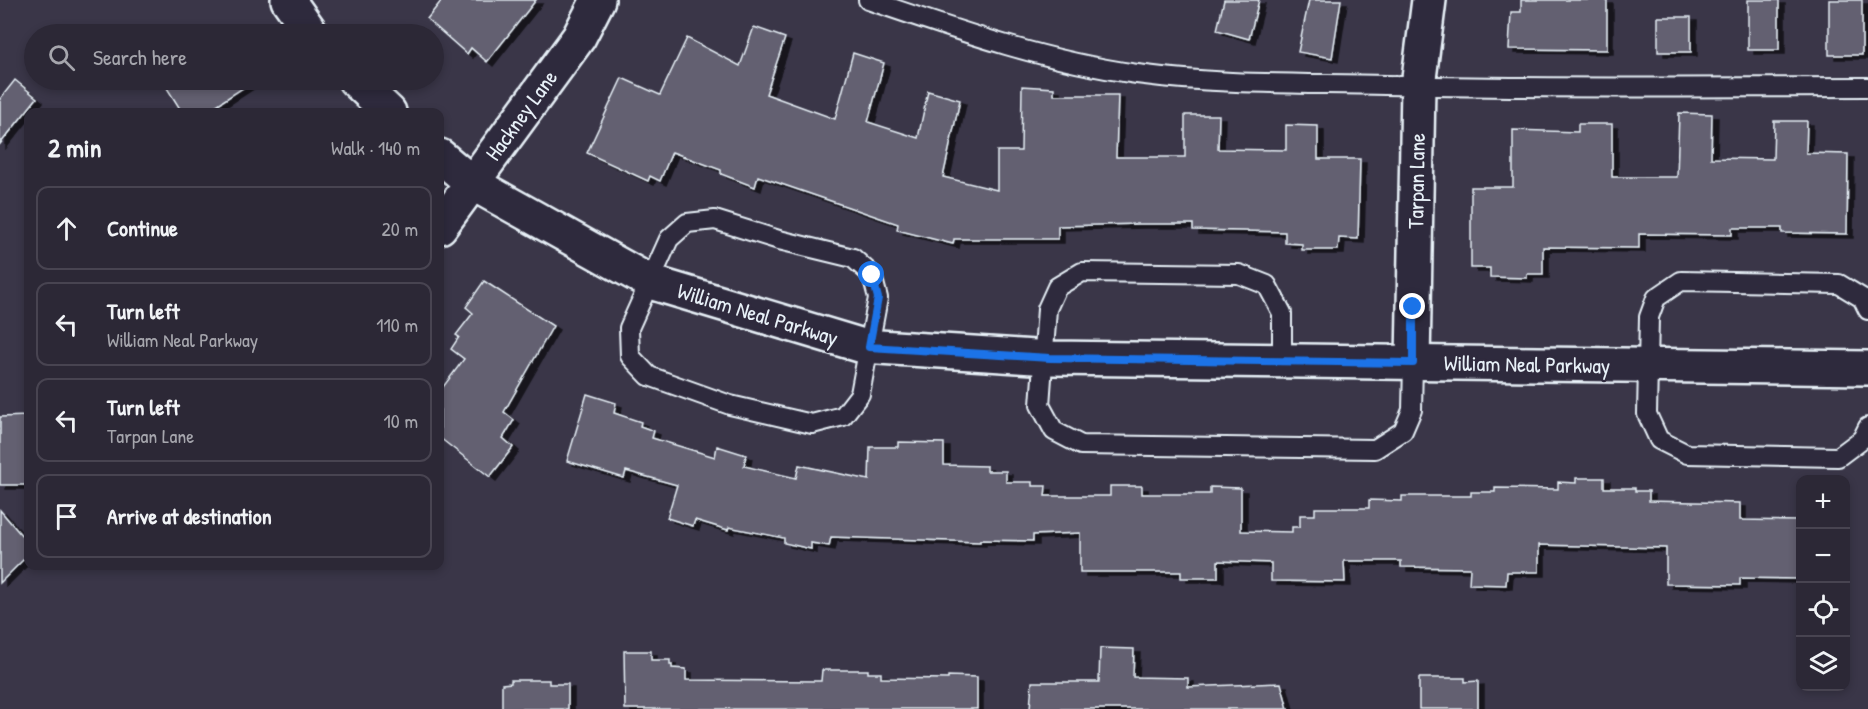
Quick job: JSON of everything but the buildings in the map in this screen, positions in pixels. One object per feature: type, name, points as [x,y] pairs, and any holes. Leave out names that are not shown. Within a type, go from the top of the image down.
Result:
[{"type":"street","points":[[288,0],[305,24]]},
{"type":"street","name":"Hackney Lane","points":[[444,222],[579,37],[598,0]]},
{"type":"street","name":"Tarpan Lane","points":[[1413,363],[1418,87],[1429,0]]},
{"type":"street","points":[[366,90],[385,108]]},
{"type":"street","name":"William Neal Parkway","points":[[444,159],[472,183],[650,282],[869,347],[1043,358],[1868,368]]},
{"type":"lane","points":[[868,0],[986,40],[1057,60],[1136,74],[1208,82],[1418,87],[1868,87]]},
{"type":"lane","points":[[715,220],[779,240],[854,258],[872,275],[878,298],[860,394],[843,416],[812,424],[730,405],[649,376],[630,356],[629,328],[650,282],[669,239],[687,223],[715,220]]},
{"type":"lane","points":[[1281,362],[1281,313],[1267,285],[1239,274],[1082,272],[1057,287],[1047,309],[1040,405],[1054,431],[1081,445],[1375,449],[1403,431],[1412,410],[1413,363]]},
{"type":"lane","points":[[1868,310],[1862,298],[1839,284],[1681,281],[1656,298],[1649,317],[1647,366],[1647,414],[1659,440],[1687,454],[1838,457],[1862,439],[1868,427]]},
{"type":"route","points":[[872,275],[878,298],[869,347],[1050,358],[1413,363],[1413,307]]}]
